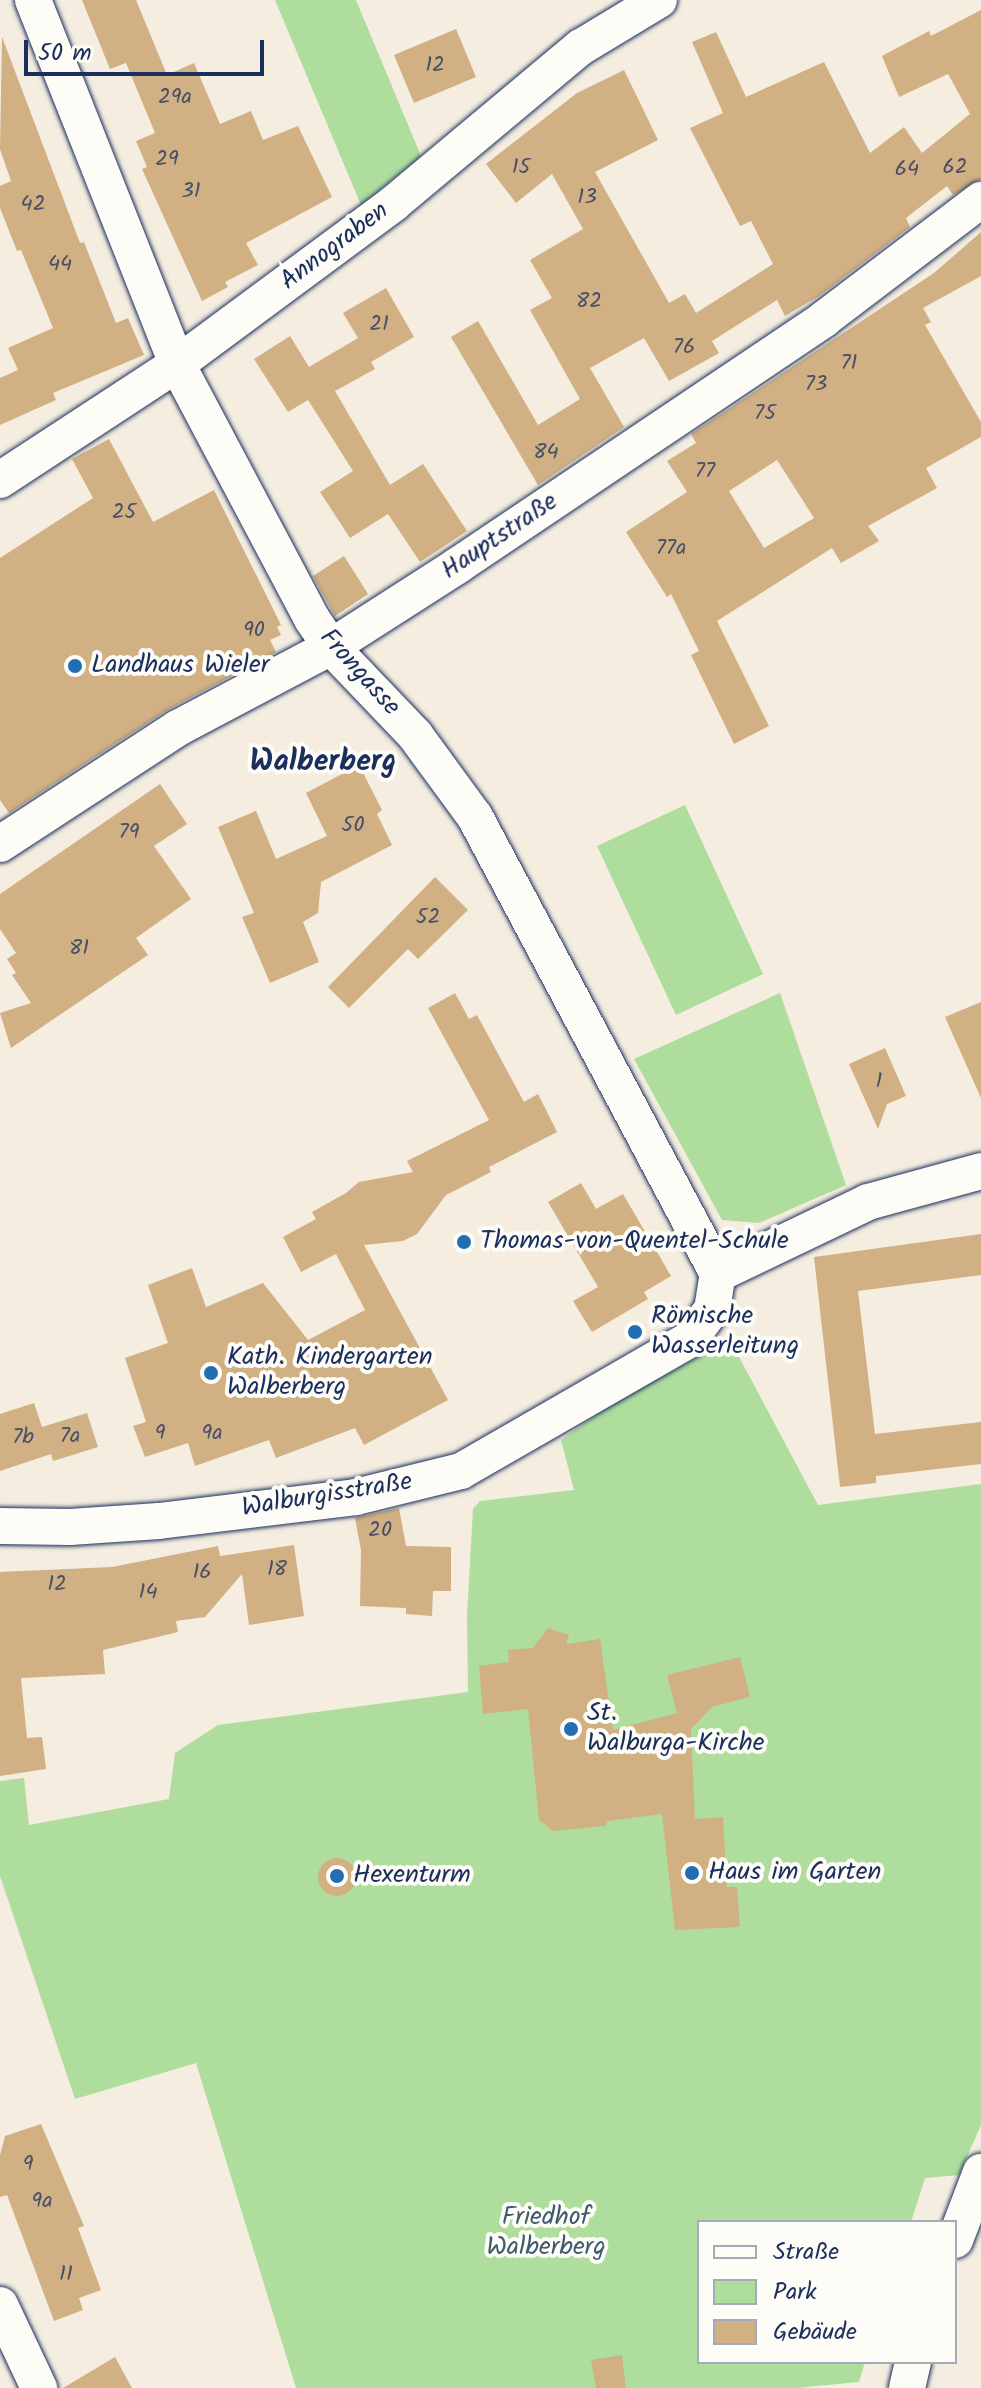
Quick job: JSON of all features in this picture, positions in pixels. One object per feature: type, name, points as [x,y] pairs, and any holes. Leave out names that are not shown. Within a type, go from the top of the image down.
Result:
[{"type":"street","name":"Frongasse","points":[[33,0],[177,364],[312,619],[331,647],[415,735],[475,817],[718,1274]]},
{"type":"street","name":"Annograben","points":[[0,480],[177,364],[393,204],[581,47],[659,0]]},
{"type":"street","name":"Hauptstraße","points":[[0,844],[178,728],[331,647],[824,319],[981,200]]},
{"type":"street","points":[[718,1274],[868,1202],[981,1171]]},
{"type":"street","name":"Walburgisstraße","points":[[0,1526],[144,1522],[356,1497],[461,1471],[689,1340],[712,1310],[718,1274]]},
{"type":"street","points":[[967,2226],[981,2172]]},
{"type":"street","points":[[0,2305],[39,2388]]},
{"type":"street","points":[[907,2388],[913,2364]]},
{"type":"green space","points":[[275,0],[356,0],[421,156],[361,205]]},
{"type":"green space","points":[[685,805],[763,974],[676,1015],[597,846]]},
{"type":"green space","points":[[780,993],[846,1185],[759,1223],[722,1220],[634,1059]]},
{"type":"green space","name":"Friedhof Walberberg","points":[[730,1340],[818,1505],[981,1484],[981,2125],[959,2175],[925,2178],[912,2220],[697,2220],[697,2364],[864,2364],[859,2382],[796,2388],[296,2388],[196,2063],[75,2099],[0,1876],[0,1781],[24,1778],[29,1825],[169,1799],[175,1753],[218,1725],[468,1692],[467,1616],[473,1509],[480,1501],[574,1490],[561,1440],[610,1405]]},
{"type":"building","points":[[82,0],[136,0],[167,75],[194,63],[220,124],[251,111],[263,140],[298,126],[332,197],[246,243],[258,265],[225,282],[228,287],[202,301],[142,169],[147,167],[136,141],[155,133],[126,63],[110,69]]},
{"type":"building","points":[[981,10],[981,179],[953,195],[947,186],[906,218],[910,227],[819,296],[785,316],[777,300],[712,341],[719,353],[669,381],[644,338],[590,368],[624,427],[538,485],[451,337],[478,321],[538,425],[580,399],[530,310],[552,298],[530,260],[583,229],[552,174],[516,203],[486,164],[577,93],[624,70],[658,140],[595,172],[669,303],[685,294],[696,313],[773,264],[751,221],[740,226],[690,128],[723,113],[692,42],[716,32],[746,97],[824,62],[870,153],[904,127],[922,153],[970,114],[948,74],[899,97],[882,56],[929,31],[931,36]]},
{"type":"building","points":[[456,29],[476,77],[414,103],[394,55]]},
{"type":"building","points":[[2,37],[80,243],[84,242],[116,323],[128,318],[144,355],[53,393],[56,400],[0,425],[0,378],[18,370],[8,348],[53,328],[0,208],[0,186],[11,181],[0,149]]},
{"type":"building","points":[[981,232],[981,276],[923,308],[931,322],[925,325],[981,422],[981,437],[926,468],[937,488],[868,526],[879,541],[841,563],[832,548],[717,621],[769,726],[734,744],[691,655],[699,651],[671,594],[667,597],[626,532],[687,492],[667,461],[696,443],[691,434],[934,273]],"holes":[[[777,460],[814,518],[764,548],[729,491]]]},
{"type":"building","points":[[386,288],[414,337],[371,362],[375,369],[335,391],[390,485],[423,464],[467,531],[420,562],[388,514],[350,538],[320,492],[353,471],[308,400],[288,412],[254,359],[290,336],[309,367],[358,338],[343,313]]},
{"type":"building","points":[[109,439],[153,522],[214,490],[281,625],[277,627],[281,635],[270,640],[276,652],[167,710],[9,813],[0,800],[0,558],[93,498],[72,459]]},
{"type":"building","points":[[344,556],[368,594],[335,616],[313,576]]},
{"type":"building","points":[[359,765],[382,810],[377,814],[392,845],[321,882],[318,913],[303,922],[319,962],[270,983],[242,917],[254,913],[218,827],[256,811],[276,859],[327,836],[306,793]]},
{"type":"building","points":[[160,784],[187,824],[154,846],[191,899],[136,938],[148,955],[11,1048],[0,1013],[31,1003],[12,975],[16,973],[7,959],[16,953],[0,929],[0,894]]},
{"type":"building","points":[[435,877],[468,910],[418,959],[408,949],[349,1008],[328,987]]},
{"type":"building","points":[[455,993],[469,1019],[477,1015],[524,1102],[538,1094],[557,1132],[489,1167],[491,1172],[446,1195],[417,1234],[403,1241],[364,1245],[448,1400],[364,1445],[355,1428],[276,1458],[269,1440],[195,1466],[188,1443],[145,1457],[133,1426],[146,1422],[125,1358],[168,1343],[148,1285],[192,1268],[206,1307],[263,1283],[308,1340],[365,1310],[336,1254],[301,1272],[283,1237],[316,1219],[312,1212],[359,1182],[413,1172],[407,1161],[489,1120],[428,1008]]},
{"type":"building","points":[[981,1002],[981,1098],[945,1017]]},
{"type":"building","points":[[885,1048],[906,1096],[887,1104],[878,1129],[849,1064]]},
{"type":"building","points":[[581,1183],[596,1209],[623,1194],[671,1276],[644,1292],[648,1299],[592,1332],[573,1301],[598,1287],[548,1202]]},
{"type":"building","points":[[981,1234],[981,1275],[858,1291],[875,1434],[981,1422],[981,1464],[876,1476],[876,1483],[840,1487],[814,1257]]},
{"type":"building","points":[[34,1403],[42,1427],[87,1413],[98,1447],[53,1461],[51,1454],[0,1471],[0,1414]]},
{"type":"building","points":[[399,1508],[406,1546],[451,1547],[451,1591],[433,1591],[432,1616],[406,1614],[406,1608],[360,1606],[361,1550],[355,1518]]},
{"type":"building","points":[[294,1545],[304,1616],[249,1625],[242,1574],[205,1617],[176,1621],[178,1632],[103,1650],[105,1674],[21,1678],[27,1738],[42,1737],[46,1769],[0,1776],[0,1572],[112,1567],[218,1546],[220,1556]]},
{"type":"building","points":[[548,1628],[569,1635],[566,1644],[600,1639],[613,1730],[677,1713],[667,1675],[740,1657],[750,1697],[712,1707],[691,1729],[695,1819],[723,1817],[727,1887],[737,1887],[740,1927],[675,1930],[662,1814],[608,1821],[605,1826],[553,1831],[539,1820],[528,1709],[483,1714],[479,1666],[509,1662],[508,1650],[533,1648]]},
{"type":"building","name":"Hexenturm","points":[[337,1858],[350,1864],[356,1877],[350,1890],[337,1896],[324,1890],[318,1877],[324,1864]]},
{"type":"building","points":[[41,2124],[84,2226],[78,2228],[101,2290],[79,2298],[83,2310],[54,2321],[7,2195],[0,2197],[0,2155],[5,2136]]},
{"type":"building","points":[[622,2355],[626,2388],[596,2388],[591,2360]]},
{"type":"building","points":[[115,2357],[132,2388],[63,2388]]},
{"type":"place","name":"Landhaus Wieler","points":[[75,666]]},
{"type":"place","name":"Thomas-von-Quentel-Schule","points":[[464,1242]]},
{"type":"place","name":"Römische Wasserleitung","points":[[635,1332]]},
{"type":"place","name":"Kath. Kindergarten Walberberg","points":[[211,1373]]},
{"type":"place","name":"St. Walburga-Kirche","points":[[571,1729]]},
{"type":"place","name":"Haus im Garten","points":[[692,1873]]},
{"type":"place","name":"Hexenturm","points":[[337,1876]]},
{"type":"district","name":"Walberberg","points":[[323,762]]}]
